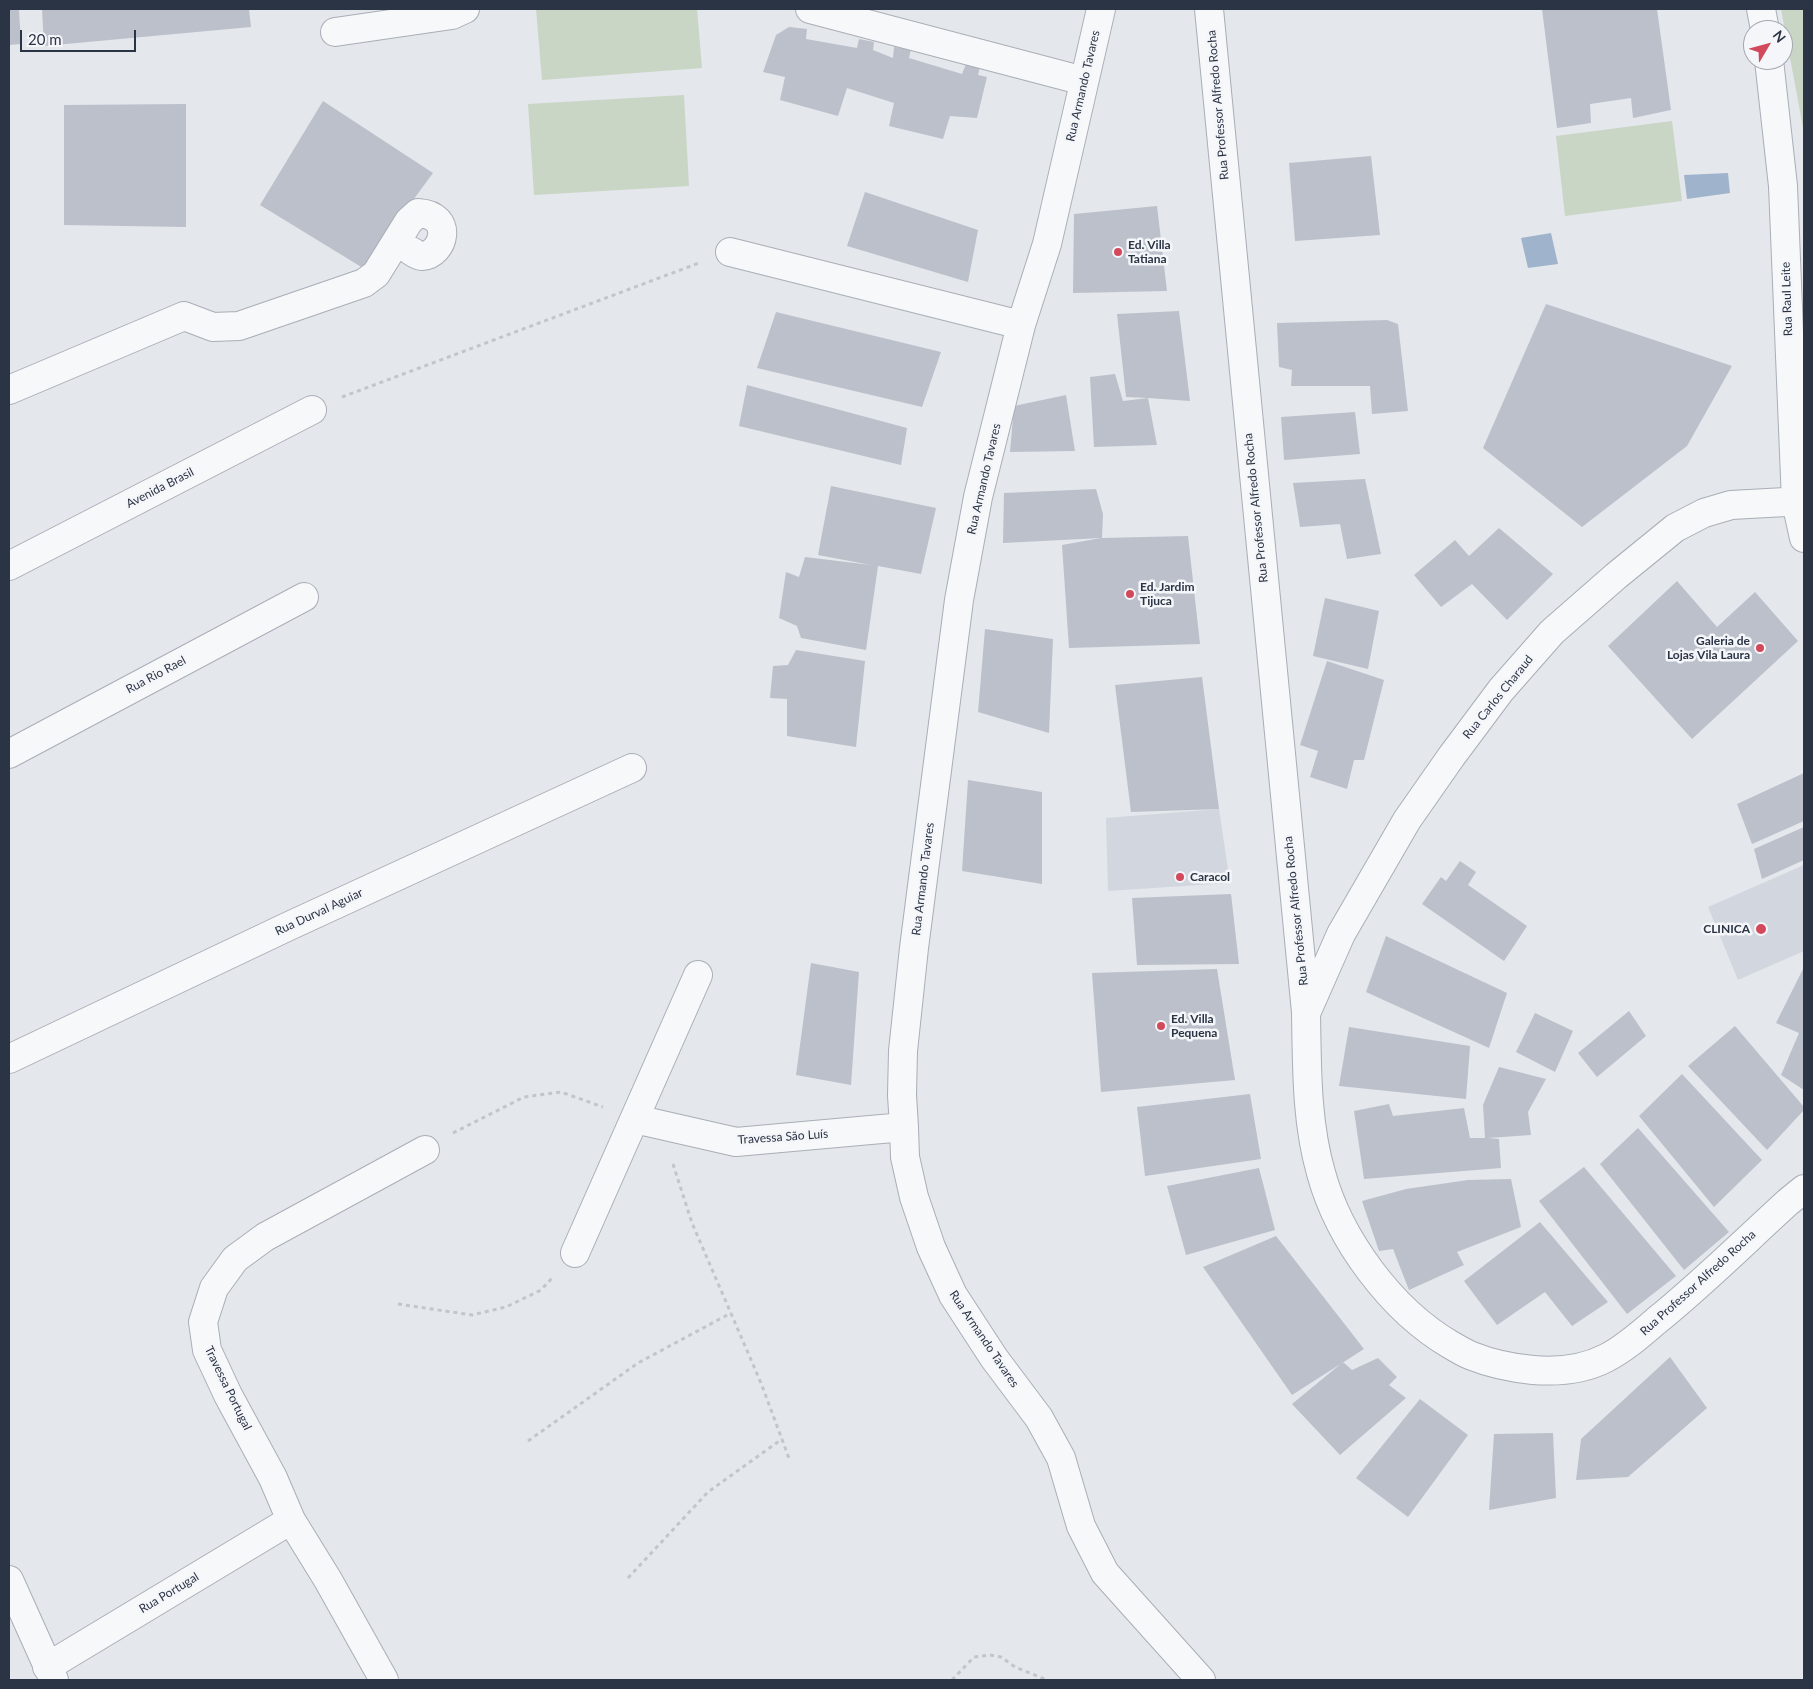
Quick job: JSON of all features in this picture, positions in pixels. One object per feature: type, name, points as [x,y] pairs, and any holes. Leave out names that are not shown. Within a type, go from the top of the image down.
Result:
[{"type":"street","points":[[335,32],[452,15],[465,9]]},
{"type":"street","points":[[810,9],[1084,81]]},
{"type":"street","name":"Rua Armando Tavares","points":[[1101,9],[1047,244],[1021,325],[978,497],[959,600],[914,948],[903,1051],[902,1095],[906,1157],[914,1197],[931,1247],[953,1294],[994,1358],[1039,1418],[1061,1458],[1081,1526],[1105,1573],[1201,1680]]},
{"type":"street","name":"Rua Professor Alfredo Rocha","points":[[1209,9],[1306,1012],[1307,1076],[1312,1133],[1321,1174],[1337,1217],[1365,1263],[1398,1303],[1434,1335],[1470,1356],[1511,1368],[1551,1371],[1578,1368],[1606,1358],[1635,1338],[1678,1304],[1804,1189]]},
{"type":"street","name":"Rua Raul Leite","points":[[1770,70],[1783,186],[1800,501],[1804,538]]},
{"type":"street","points":[[9,390],[184,316],[213,327],[239,326],[364,283],[376,274],[409,221],[418,214],[429,214],[438,220],[442,233],[440,244],[431,252],[422,256],[411,252]]},
{"type":"street","points":[[730,252],[1021,325]]},
{"type":"street","name":"Avenida Brasil","points":[[9,566],[312,410]]},
{"type":"street","name":"Rua Carlos Charaud","points":[[1306,1012],[1341,934],[1407,820],[1501,690],[1552,632],[1675,528],[1704,513],[1731,505],[1800,501]]},
{"type":"street","name":"Rua Rio Rael","points":[[9,754],[304,597]]},
{"type":"street","name":"Rua Durval Aguiar","points":[[9,1059],[289,926],[632,768]]},
{"type":"street","points":[[575,1253],[698,975]]},
{"type":"street","name":"Travessa São Luís","points":[[635,1119],[736,1142],[904,1127]]},
{"type":"street","name":"Travessa Portugal","points":[[384,1680],[292,1520],[273,1478],[228,1394],[207,1350],[203,1322],[214,1288],[235,1259],[266,1237],[425,1150]]},
{"type":"street","name":"Rua Portugal","points":[[51,1673],[292,1520]]},
{"type":"street","points":[[9,1580],[51,1673]]},
{"type":"path","points":[[312,410],[358,390],[730,252]]},
{"type":"path","points":[[425,1150],[451,1134],[524,1097],[561,1092],[635,1119]]},
{"type":"path","points":[[661,1125],[692,1223],[761,1383],[790,1461]]},
{"type":"path","points":[[398,1304],[472,1315],[506,1307],[541,1290],[575,1253]]},
{"type":"path","points":[[528,1441],[638,1363],[731,1313]]},
{"type":"path","points":[[628,1578],[708,1492],[782,1439]]},
{"type":"path","points":[[952,1680],[974,1657],[990,1655],[1001,1657],[1015,1667],[1047,1680]]},
{"type":"shaded area","points":[[1219,809],[1230,883],[1108,891],[1106,818]]},
{"type":"shaded area","name":"CLINICA","points":[[1804,865],[1804,951],[1738,980],[1708,907]]},
{"type":"green space","points":[[536,9],[697,9],[702,68],[542,80]]},
{"type":"green space","points":[[1781,9],[1804,9],[1804,133],[1792,70],[1793,20],[1783,20]]},
{"type":"green space","points":[[684,95],[689,186],[534,195],[528,104]]},
{"type":"green space","points":[[1672,121],[1682,201],[1565,216],[1556,136]]},
{"type":"water","points":[[1728,173],[1730,193],[1687,199],[1684,175]]},
{"type":"water","points":[[1551,233],[1558,264],[1528,268],[1521,238]]},
{"type":"building","points":[[9,9],[19,9],[21,44],[9,45]]},
{"type":"building","points":[[42,9],[249,9],[251,27],[44,46]]},
{"type":"building","points":[[1542,9],[1657,9],[1671,110],[1633,118],[1631,98],[1590,104],[1591,123],[1557,128]]},
{"type":"building","points":[[789,27],[807,29],[806,39],[857,48],[859,39],[874,42],[873,50],[893,58],[894,47],[911,49],[909,58],[962,74],[966,64],[980,66],[978,75],[987,77],[977,118],[950,116],[943,139],[889,126],[894,103],[847,88],[838,116],[780,100],[785,77],[763,72],[776,35]]},
{"type":"building","points":[[323,101],[433,173],[363,268],[260,205]]},
{"type":"building","points":[[186,104],[186,227],[64,225],[64,105]]},
{"type":"building","points":[[1371,156],[1380,235],[1295,241],[1289,163]]},
{"type":"building","points":[[865,192],[978,230],[968,282],[847,246]]},
{"type":"building","name":"Ed. Villa Tatiana","points":[[1157,206],[1167,291],[1073,293],[1074,214]]},
{"type":"building","points":[[1546,304],[1732,366],[1687,446],[1582,527],[1483,448]]},
{"type":"building","points":[[1179,311],[1190,401],[1126,397],[1117,314]]},
{"type":"building","points":[[776,312],[941,352],[922,407],[757,368]]},
{"type":"building","points":[[1387,320],[1398,324],[1408,411],[1372,414],[1370,386],[1291,386],[1292,370],[1279,367],[1277,323]]},
{"type":"building","points":[[1115,374],[1123,401],[1148,398],[1157,445],[1094,447],[1090,377]]},
{"type":"building","points":[[747,385],[907,428],[901,465],[739,426]]},
{"type":"building","points":[[1066,395],[1075,451],[1010,452],[1014,406]]},
{"type":"building","points":[[1355,412],[1360,454],[1284,460],[1281,417]]},
{"type":"building","points":[[1365,479],[1381,554],[1347,559],[1340,524],[1300,527],[1293,483]]},
{"type":"building","points":[[831,486],[936,508],[921,574],[878,566],[866,650],[801,638],[797,626],[779,618],[786,572],[799,577],[805,557],[871,565],[818,555]]},
{"type":"building","name":"Ed. Jardim Tijuca","points":[[1096,489],[1103,514],[1102,538],[1188,536],[1200,644],[1069,648],[1062,545],[1101,538],[1003,543],[1004,493]]},
{"type":"building","points":[[1499,528],[1553,574],[1507,620],[1472,584],[1441,607],[1414,575],[1455,540],[1469,556]]},
{"type":"building","points":[[1677,581],[1717,627],[1755,592],[1798,641],[1692,739],[1608,646]]},
{"type":"building","points":[[1325,598],[1379,611],[1368,669],[1313,656]]},
{"type":"building","points":[[985,629],[1053,639],[1049,733],[978,712]]},
{"type":"building","points":[[796,650],[865,661],[856,747],[787,736],[787,699],[770,698],[773,666],[788,665]]},
{"type":"building","points":[[1327,661],[1384,680],[1364,760],[1354,760],[1347,789],[1310,777],[1318,751],[1300,745]]},
{"type":"building","points":[[1202,677],[1219,809],[1131,812],[1115,685]]},
{"type":"building","points":[[1804,773],[1804,821],[1752,844],[1737,804]]},
{"type":"building","points":[[968,780],[1042,792],[1042,884],[962,871]]},
{"type":"building","points":[[1804,827],[1804,860],[1762,879],[1754,849]]},
{"type":"building","points":[[1460,861],[1476,872],[1468,885],[1527,926],[1504,961],[1422,904],[1441,877],[1446,881]]},
{"type":"building","points":[[1231,894],[1239,964],[1137,965],[1132,898]]},
{"type":"building","points":[[1386,936],[1507,993],[1489,1048],[1366,992]]},
{"type":"building","points":[[811,963],[859,972],[851,1085],[796,1075]]},
{"type":"building","points":[[1804,967],[1804,1090],[1781,1075],[1799,1033],[1776,1023]]},
{"type":"building","name":"Ed. Villa Pequena","points":[[1217,969],[1235,1080],[1101,1092],[1092,973]]},
{"type":"building","points":[[1629,1011],[1646,1036],[1597,1077],[1578,1053]]},
{"type":"building","points":[[1535,1013],[1573,1031],[1555,1072],[1516,1052]]},
{"type":"building","points":[[1735,1026],[1804,1107],[1804,1110],[1767,1150],[1688,1066]]},
{"type":"building","points":[[1349,1027],[1470,1046],[1466,1099],[1339,1086]]},
{"type":"building","points":[[1499,1067],[1546,1079],[1528,1112],[1531,1135],[1488,1138],[1499,1139],[1501,1168],[1364,1179],[1354,1111],[1389,1104],[1393,1116],[1464,1108],[1470,1138],[1485,1138],[1483,1105]]},
{"type":"building","points":[[1682,1074],[1762,1160],[1714,1207],[1639,1116]]},
{"type":"building","points":[[1250,1094],[1261,1159],[1145,1176],[1137,1107]]},
{"type":"building","points":[[1638,1128],[1729,1232],[1684,1270],[1600,1164]]},
{"type":"building","points":[[1584,1167],[1676,1276],[1627,1314],[1539,1201]]},
{"type":"building","points":[[1259,1168],[1275,1230],[1186,1255],[1167,1186]]},
{"type":"building","points":[[1511,1179],[1521,1227],[1457,1252],[1464,1265],[1409,1290],[1393,1249],[1379,1251],[1362,1201],[1406,1189],[1468,1180]]},
{"type":"building","points":[[1540,1222],[1608,1302],[1572,1326],[1545,1292],[1497,1325],[1464,1281]]},
{"type":"building","points":[[1276,1236],[1364,1349],[1292,1395],[1203,1267]]},
{"type":"building","points":[[1670,1357],[1707,1408],[1628,1477],[1576,1480],[1581,1439]]},
{"type":"building","points":[[1378,1358],[1397,1377],[1389,1385],[1406,1398],[1340,1455],[1292,1404],[1343,1362],[1352,1370]]},
{"type":"building","points":[[1420,1399],[1468,1435],[1408,1517],[1356,1478]]},
{"type":"building","points":[[1553,1433],[1556,1498],[1489,1510],[1494,1434]]},
{"type":"place","name":"Ed. Villa Tatiana","points":[[1118,252]]},
{"type":"place","name":"Ed. Jardim Tijuca","points":[[1130,594]]},
{"type":"place","name":"Galeria de Lojas Vila Laura","points":[[1760,648]]},
{"type":"place","name":"Caracol","points":[[1180,877]]},
{"type":"place","name":"CLINICA","points":[[1761,929]]},
{"type":"place","name":"Ed. Villa Pequena","points":[[1161,1026]]}]
